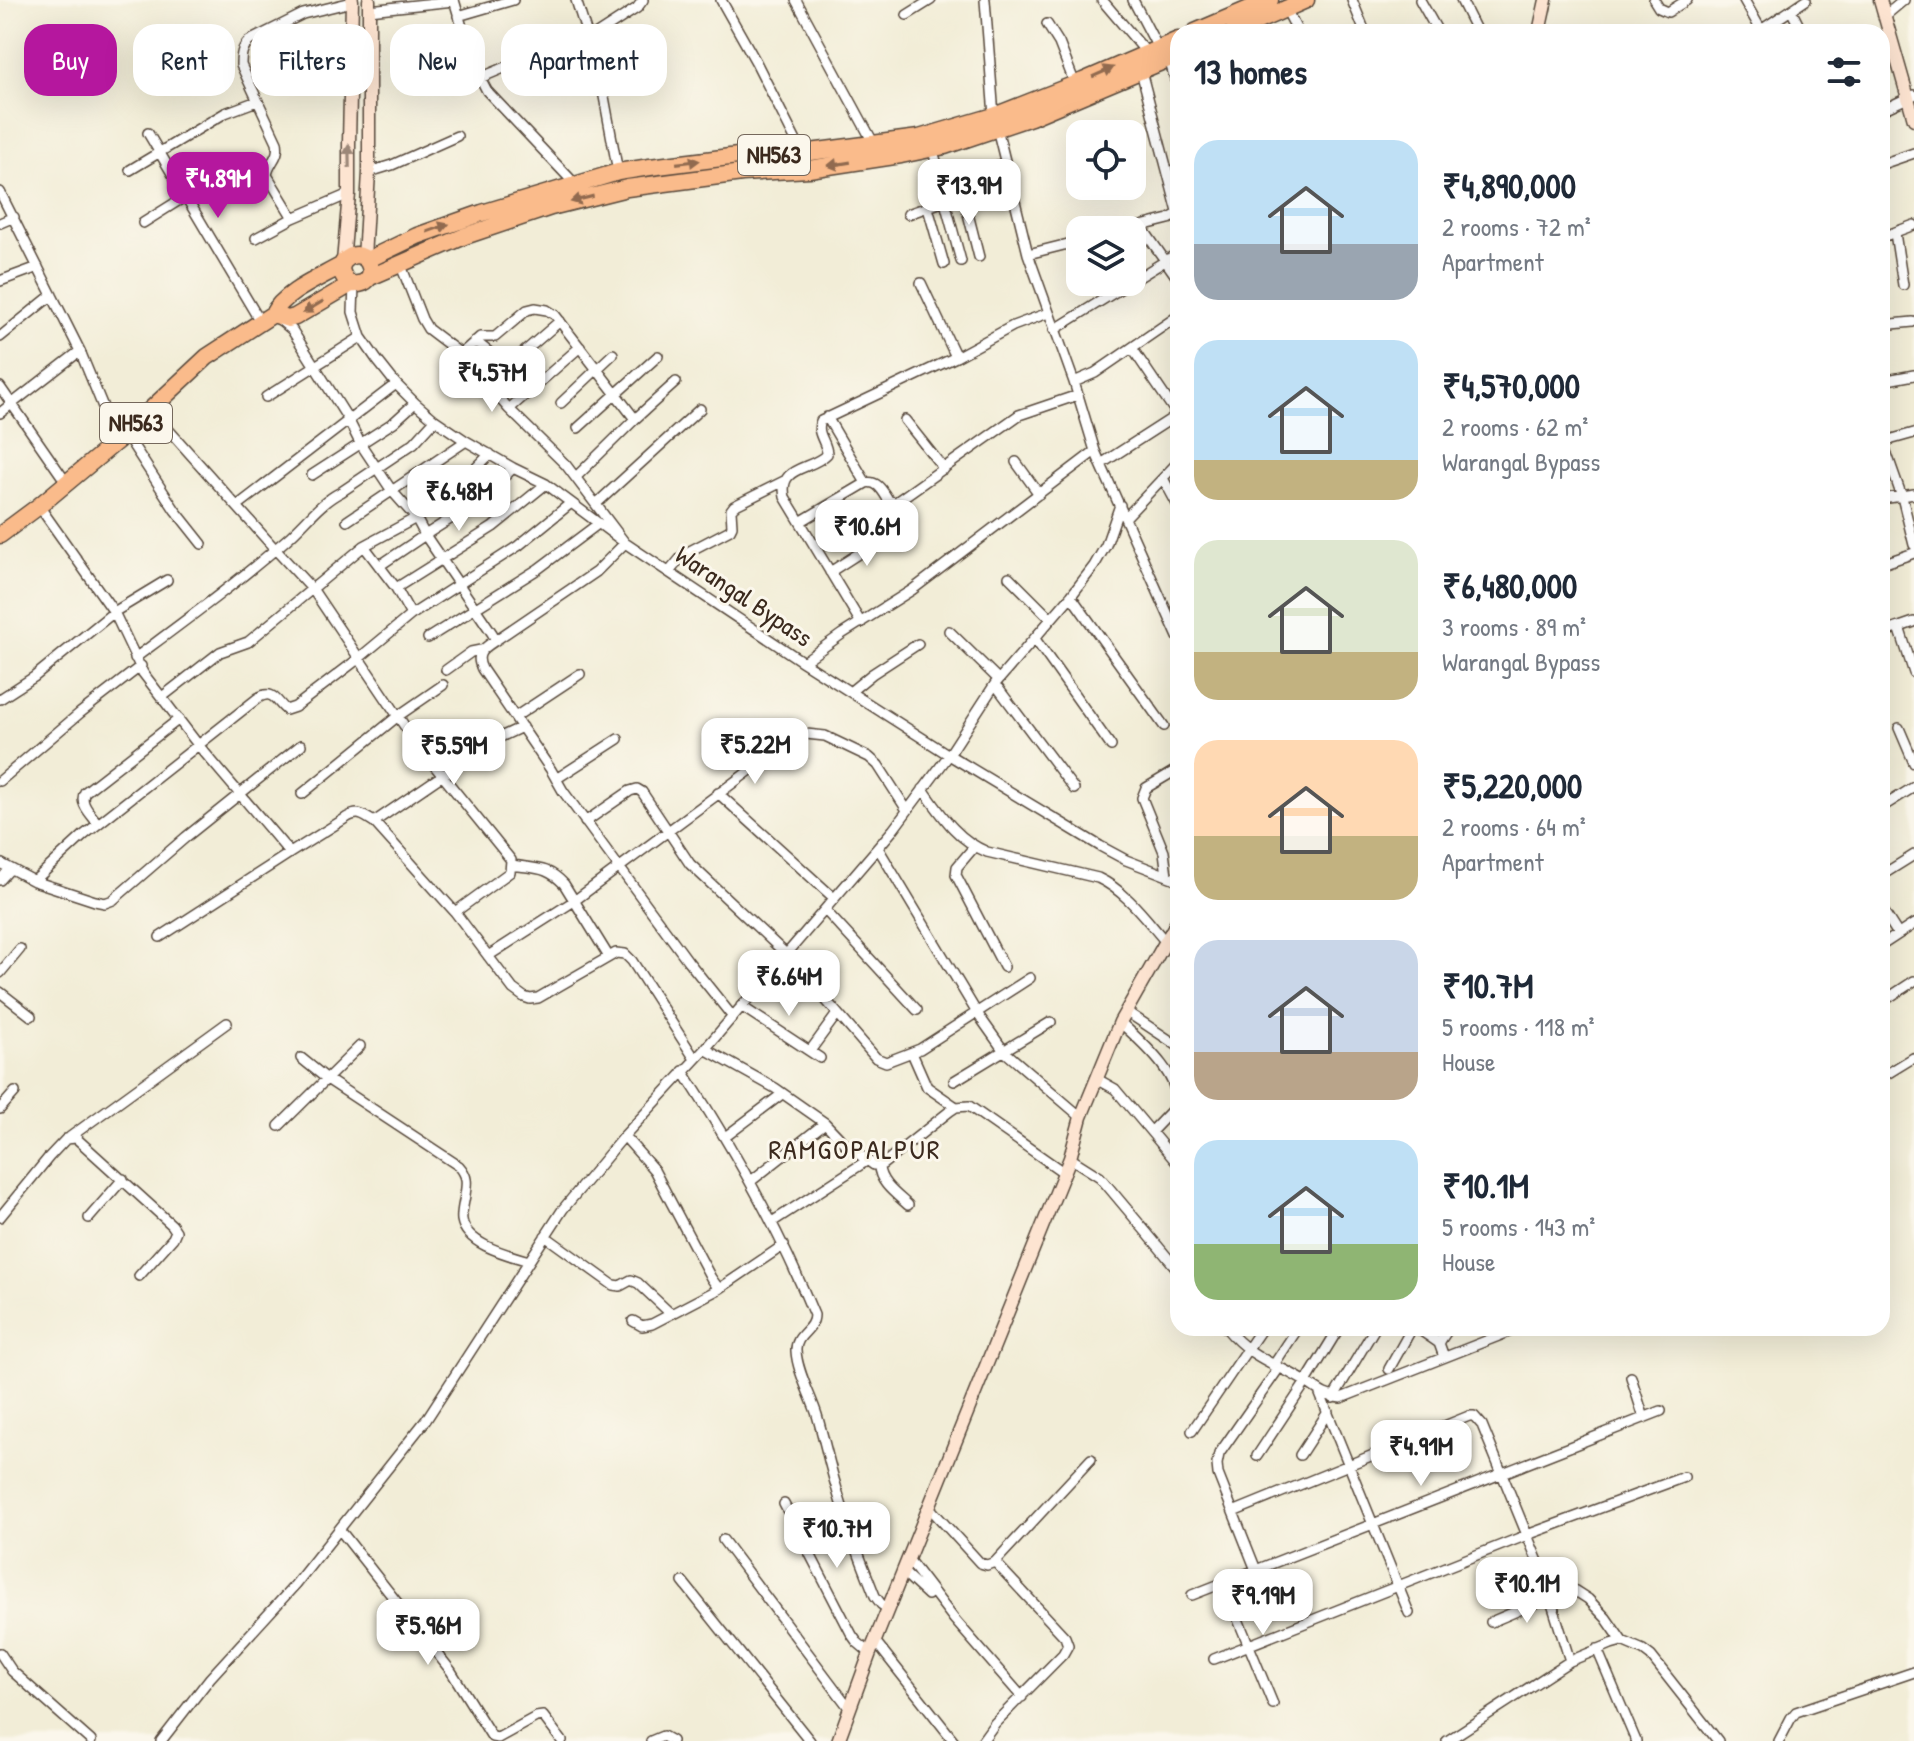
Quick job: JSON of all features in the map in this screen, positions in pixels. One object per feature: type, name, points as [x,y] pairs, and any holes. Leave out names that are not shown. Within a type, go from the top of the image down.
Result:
[{"type":"highway","points":[[1251,24],[1306,0]]},
{"type":"highway","points":[[1212,24],[1258,2]]},
{"type":"highway","name":"NH563","points":[[267,318],[295,317],[358,283],[443,244],[551,207],[627,188],[742,173],[874,144],[1031,117],[1141,71],[1163,54]]},
{"type":"highway","name":"NH563","points":[[0,535],[121,437],[207,357],[267,318],[281,301],[355,255],[365,259],[482,213],[618,172],[738,156],[805,161],[932,148],[1075,84],[1163,54]]},
{"type":"highway","points":[[343,264],[342,275],[358,283],[371,269],[365,259]]},
{"type":"main road","points":[[1541,24],[1546,0]]},
{"type":"main road","points":[[1880,0],[1889,24]]},
{"type":"main road","points":[[343,264],[349,194],[352,1]]},
{"type":"main road","points":[[365,259],[369,172],[369,5]]},
{"type":"main road","points":[[1890,28],[1911,96],[1914,119]]},
{"type":"main road","points":[[838,1741],[1070,1158],[1081,1117],[1124,1017],[1170,940]]},
{"type":"street","points":[[458,16],[513,0]]},
{"type":"street","points":[[576,0],[584,24]]},
{"type":"street","points":[[609,24],[637,8],[643,0]]},
{"type":"street","points":[[721,0],[805,161]]},
{"type":"street","points":[[796,0],[874,144]]},
{"type":"street","points":[[907,15],[931,0]]},
{"type":"street","points":[[985,0],[995,122],[1028,254],[1095,451],[1170,619]]},
{"type":"street","points":[[1102,0],[1163,54]]},
{"type":"street","points":[[1133,0],[1163,54]]},
{"type":"street","points":[[1352,0],[1362,24]]},
{"type":"street","points":[[1420,0],[1434,24]]},
{"type":"street","points":[[1461,0],[1473,24]]},
{"type":"street","points":[[1654,0],[1659,8],[1668,12],[1687,0]]},
{"type":"street","points":[[1744,0],[1756,24]]},
{"type":"street","points":[[1770,24],[1806,0]]},
{"type":"street","points":[[1886,15],[1904,0]]},
{"type":"street","points":[[293,218],[267,175],[276,157],[277,142],[241,65],[243,47],[293,18],[352,1]]},
{"type":"street","points":[[369,5],[454,1],[460,24]]},
{"type":"street","points":[[1286,9],[1294,24]]},
{"type":"street","points":[[1791,10],[1798,24]]},
{"type":"street","points":[[1047,24],[1059,43],[1075,84]]},
{"type":"street","points":[[1141,71],[1170,182]]},
{"type":"street","points":[[485,87],[576,185]]},
{"type":"street","points":[[604,96],[618,172]]},
{"type":"street","points":[[1890,106],[1911,96]]},
{"type":"street","points":[[130,170],[225,113],[257,101]]},
{"type":"street","points":[[148,133],[186,197],[267,318],[292,330],[360,443],[392,491],[416,518],[496,640]]},
{"type":"street","points":[[369,172],[457,136]]},
{"type":"street","points":[[932,148],[940,174],[948,183],[1005,163]]},
{"type":"street","points":[[1890,161],[1914,153]]},
{"type":"street","points":[[143,223],[245,159]]},
{"type":"street","points":[[908,214],[1009,178]]},
{"type":"street","points":[[0,192],[121,437],[202,544]]},
{"type":"street","points":[[256,238],[349,194]]},
{"type":"street","points":[[963,194],[979,257]]},
{"type":"street","points":[[945,202],[961,261]]},
{"type":"street","points":[[928,208],[944,264]]},
{"type":"street","points":[[0,223],[14,217]]},
{"type":"street","points":[[1146,225],[1170,218]]},
{"type":"street","points":[[1890,235],[1914,225]]},
{"type":"street","points":[[1895,233],[1903,285]]},
{"type":"street","points":[[1146,234],[1170,269]]},
{"type":"street","points":[[1028,254],[1066,244]]},
{"type":"street","points":[[1054,330],[1170,259]]},
{"type":"street","points":[[400,263],[428,329],[461,354],[509,409],[576,477],[625,543],[596,572],[446,670]]},
{"type":"street","points":[[0,281],[38,267]]},
{"type":"street","name":"Warangal Bypass","points":[[358,283],[353,312],[361,337],[396,384],[435,420],[466,441],[546,484],[625,543],[949,755],[1100,846],[1126,860],[1170,876]]},
{"type":"street","points":[[921,283],[956,357]]},
{"type":"street","points":[[0,337],[52,295]]},
{"type":"street","points":[[461,354],[483,336],[495,337],[531,308],[551,312],[635,419]]},
{"type":"street","points":[[669,572],[684,554],[730,530],[734,506],[784,481],[794,471],[823,459],[827,448],[819,430],[821,421],[956,357],[1013,326],[1048,313]]},
{"type":"street","points":[[475,341],[499,360],[509,363],[560,321]]},
{"type":"street","points":[[1890,324],[1913,322]]},
{"type":"street","points":[[1074,382],[1095,373],[1170,324]]},
{"type":"street","points":[[266,397],[361,337]]},
{"type":"street","points":[[509,409],[580,347]]},
{"type":"street","points":[[1132,348],[1170,404]]},
{"type":"street","points":[[0,413],[80,351]]},
{"type":"street","points":[[561,403],[613,354]]},
{"type":"street","points":[[578,428],[658,356]]},
{"type":"street","points":[[1890,380],[1914,375]]},
{"type":"street","points":[[576,477],[676,382]]},
{"type":"street","points":[[237,506],[396,384]]},
{"type":"street","points":[[0,387],[66,482]]},
{"type":"street","points":[[800,522],[866,483],[875,483],[889,501],[896,502],[1019,415],[1078,395]]},
{"type":"street","points":[[312,475],[394,422],[415,403]]},
{"type":"street","points":[[150,409],[313,590],[416,743],[507,853],[512,865],[510,872],[455,912]]},
{"type":"street","points":[[596,504],[700,409]]},
{"type":"street","points":[[827,417],[866,483]]},
{"type":"street","points":[[0,781],[275,549],[330,497],[421,437],[435,420]]},
{"type":"street","points":[[905,420],[944,469]]},
{"type":"street","points":[[1101,464],[1170,420]]},
{"type":"street","points":[[1890,439],[1914,433]]},
{"type":"street","points":[[347,521],[466,441]]},
{"type":"street","points":[[803,662],[912,590],[1095,451]]},
{"type":"street","points":[[162,697],[220,652],[248,642],[364,546],[416,518],[466,478],[490,454]]},
{"type":"street","points":[[1016,462],[1039,494]]},
{"type":"street","points":[[1890,463],[1914,545]]},
{"type":"street","points":[[379,566],[482,499],[513,468]]},
{"type":"street","points":[[1126,517],[1170,471]]},
{"type":"street","points":[[1163,478],[1170,491]]},
{"type":"street","points":[[784,481],[785,497],[861,623]]},
{"type":"street","points":[[396,588],[493,527],[546,484]]},
{"type":"street","points":[[1890,498],[1914,494]]},
{"type":"street","points":[[34,881],[98,824],[262,696],[271,695],[286,710],[290,710],[411,615],[518,546],[571,503]]},
{"type":"street","points":[[161,1741],[210,1678],[295,1585],[426,1420],[563,1209],[878,848],[949,755],[997,682],[1094,566],[1106,545],[1120,505]]},
{"type":"street","points":[[39,506],[114,612],[143,673],[199,746],[290,853]]},
{"type":"street","points":[[428,638],[538,569],[598,524]]},
{"type":"street","points":[[830,572],[886,536]]},
{"type":"street","points":[[364,546],[396,588],[411,615]]},
{"type":"street","points":[[1890,561],[1914,553]]},
{"type":"street","points":[[1009,577],[1051,619]]},
{"type":"street","points":[[0,699],[34,677],[114,612],[167,580]]},
{"type":"street","points":[[1071,596],[1164,726]]},
{"type":"street","points":[[1890,630],[1914,622]]},
{"type":"street","points":[[1899,627],[1914,673]]},
{"type":"street","points":[[949,631],[997,682],[1074,789]]},
{"type":"street","points":[[1035,639],[1111,746]]},
{"type":"street","points":[[850,692],[918,644]]},
{"type":"street","points":[[481,650],[482,669],[585,822],[732,1016]]},
{"type":"street","points":[[515,717],[580,674]]},
{"type":"street","points":[[302,794],[398,716],[443,685]]},
{"type":"street","points":[[98,824],[82,801],[85,792],[179,719]]},
{"type":"street","points":[[374,822],[494,740],[522,727]]},
{"type":"street","points":[[1899,728],[1914,763]]},
{"type":"street","points":[[488,956],[574,901],[795,737],[825,736],[878,765],[907,810]]},
{"type":"street","points":[[556,779],[618,739]]},
{"type":"street","points":[[0,863],[34,881],[95,901],[105,903],[113,900],[301,745]]},
{"type":"street","points":[[1167,875],[1164,852],[1142,798],[1146,788],[1170,774]]},
{"type":"street","points":[[1890,802],[1914,787]]},
{"type":"street","points":[[585,822],[637,789],[647,798],[683,856],[787,955],[881,1062],[912,1053],[1030,978]]},
{"type":"street","points":[[923,789],[958,835],[974,847],[1098,878],[1120,891],[1170,937]]},
{"type":"street","points":[[718,793],[834,898]]},
{"type":"street","points":[[160,937],[354,813],[361,813],[374,822],[455,912],[513,989],[524,997],[538,998],[609,957],[625,954],[695,1059]]},
{"type":"street","points":[[974,847],[957,867],[956,875],[1004,967]]},
{"type":"street","points":[[878,848],[977,1013],[1004,1051],[1081,1117]]},
{"type":"street","points":[[1890,870],[1914,855]]},
{"type":"street","points":[[512,865],[548,870],[555,875],[564,884],[609,957]]},
{"type":"street","points":[[0,880],[10,869]]},
{"type":"street","points":[[825,910],[917,1010]]},
{"type":"street","points":[[1890,922],[1898,934]]},
{"type":"street","points":[[1890,940],[1914,924]]},
{"type":"street","points":[[0,973],[20,949]]},
{"type":"street","points":[[1890,998],[1913,986]]},
{"type":"street","points":[[0,992],[31,1016]]},
{"type":"street","points":[[741,1006],[820,1058]]},
{"type":"street","points":[[810,1051],[837,1014]]},
{"type":"street","points":[[1124,1017],[1170,1042]]},
{"type":"street","points":[[1124,1017],[1162,1064],[1170,1079]]},
{"type":"street","points":[[954,1081],[1051,1022]]},
{"type":"street","points":[[0,1217],[66,1139],[227,1023]]},
{"type":"street","points":[[279,1126],[360,1046]]},
{"type":"street","points":[[705,1049],[775,1088],[825,1123],[846,1145],[879,1166]]},
{"type":"street","points":[[912,1053],[927,1087],[956,1107]]},
{"type":"street","points":[[301,1058],[327,1079],[459,1166],[467,1179],[462,1223],[468,1233],[497,1252],[529,1261]]},
{"type":"street","points":[[1890,1072],[1914,1058]]},
{"type":"street","points":[[683,1071],[751,1181],[784,1245],[814,1315],[811,1327],[797,1342],[797,1358],[854,1540],[875,1596],[888,1609]]},
{"type":"street","points":[[1097,1079],[1115,1089],[1170,1155]]},
{"type":"street","points":[[0,1109],[15,1092]]},
{"type":"street","points":[[725,1137],[782,1094]]},
{"type":"street","points":[[908,1205],[883,1180],[878,1172],[879,1166],[956,1107],[969,1106],[1063,1172]]},
{"type":"street","points":[[1151,1132],[1170,1116]]},
{"type":"street","points":[[751,1181],[825,1123]]},
{"type":"street","points":[[624,1136],[654,1170],[719,1289]]},
{"type":"street","points":[[70,1137],[82,1142],[176,1231],[139,1276]]},
{"type":"street","points":[[1070,1158],[1100,1177],[1170,1260]]},
{"type":"street","points":[[772,1222],[868,1160]]},
{"type":"street","points":[[89,1218],[123,1179]]},
{"type":"street","points":[[545,1236],[613,1285],[620,1286],[631,1280],[638,1283],[671,1314]]},
{"type":"street","points":[[633,1321],[646,1326],[671,1314],[719,1289],[784,1245]]},
{"type":"street","points":[[1234,1336],[1247,1350],[1306,1382],[1320,1394],[1333,1398],[1352,1395],[1498,1336]]},
{"type":"street","points":[[1192,1431],[1257,1336]]},
{"type":"street","points":[[1256,1570],[1218,1474],[1217,1464],[1219,1454],[1293,1336]]},
{"type":"street","points":[[1257,1456],[1334,1336]]},
{"type":"street","points":[[1333,1398],[1370,1336]]},
{"type":"street","points":[[1389,1369],[1410,1336]]},
{"type":"street","points":[[1428,1336],[1439,1343],[1444,1357]]},
{"type":"street","points":[[1439,1343],[1444,1336]]},
{"type":"street","points":[[1631,1377],[1644,1418]]},
{"type":"street","points":[[1320,1394],[1409,1613]]},
{"type":"street","points":[[1192,1595],[1661,1411]]},
{"type":"street","points":[[1300,1455],[1328,1412]]},
{"type":"street","points":[[1233,1512],[1347,1464],[1474,1416],[1482,1425],[1541,1569],[1570,1661]]},
{"type":"street","points":[[929,1507],[980,1563],[987,1565],[995,1562],[1091,1459]]},
{"type":"street","points":[[1214,1659],[1527,1535],[1684,1477]]},
{"type":"street","points":[[784,1504],[857,1642],[873,1647],[954,1741]]},
{"type":"street","points":[[340,1530],[444,1662],[492,1737],[498,1738],[543,1716],[562,1741]]},
{"type":"street","points":[[723,1540],[850,1709]]},
{"type":"street","points":[[908,1559],[954,1619],[1022,1697]]},
{"type":"street","points":[[982,1741],[1068,1645],[1065,1637],[995,1562]]},
{"type":"street","points":[[1541,1569],[1588,1599],[1622,1641],[1651,1656],[1718,1741]]},
{"type":"street","points":[[903,1572],[928,1595]]},
{"type":"street","points":[[683,1582],[810,1741]]},
{"type":"street","points":[[1223,1583],[1273,1704]]},
{"type":"street","points":[[1491,1622],[1550,1597]]},
{"type":"street","points":[[1447,1741],[1570,1661],[1622,1641]]},
{"type":"street","points":[[1597,1649],[1636,1741]]},
{"type":"street","points":[[0,1653],[12,1671],[91,1741]]},
{"type":"street","points":[[1779,1741],[1796,1712],[1914,1672]]},
{"type":"street","points":[[651,1741],[663,1736],[672,1741]]},
{"type":"district","name":"RAMGOPALPUR","points":[[855,1149]]}]
